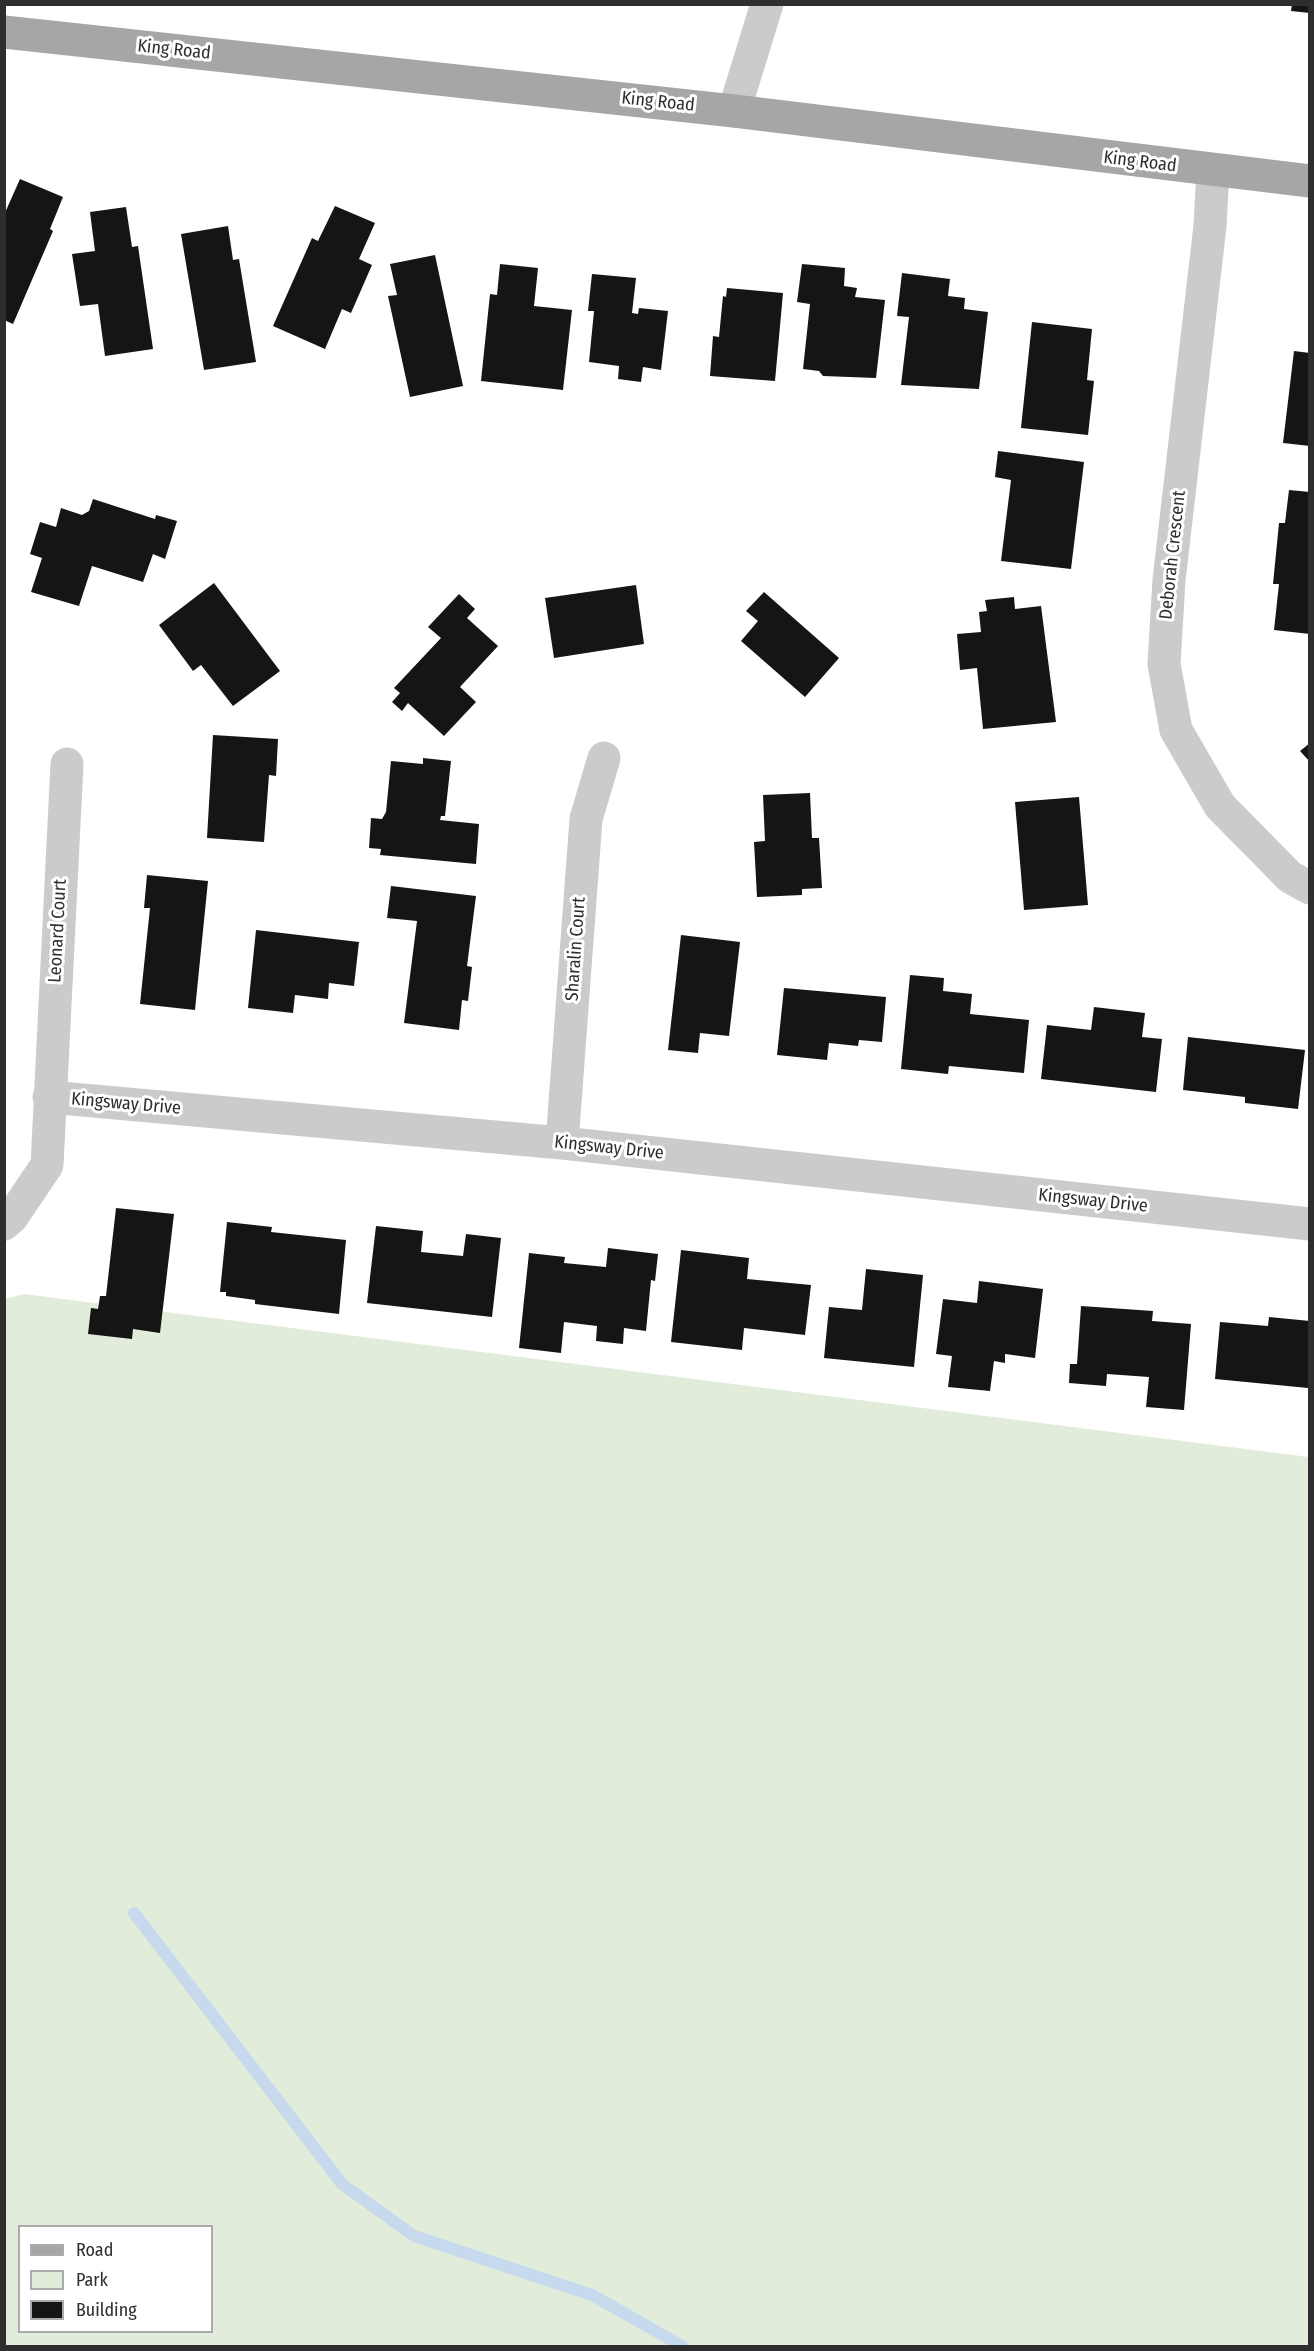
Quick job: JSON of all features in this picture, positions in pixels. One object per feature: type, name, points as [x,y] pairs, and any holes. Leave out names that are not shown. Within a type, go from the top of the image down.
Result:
[{"type":"main road","name":"King Road","points":[[4,32],[734,111],[1310,181]]},
{"type":"street","points":[[734,111],[768,4]]},
{"type":"street","name":"Deborah Crescent","points":[[1213,171],[1210,226],[1169,580],[1164,664],[1176,730],[1220,806],[1290,877],[1310,888]]},
{"type":"street","name":"Sharalin Court","points":[[562,1143],[586,819],[604,758]]},
{"type":"street","name":"Leonard Court","points":[[49,1097],[68,764]]},
{"type":"street","name":"Kingsway Drive","points":[[4,1224],[12,1217],[47,1166],[49,1097],[562,1143],[1310,1224]]},
{"type":"green space","points":[[24,1294],[1309,1457],[1309,2346],[5,2346],[5,1299]]},
{"type":"building","points":[[1292,4],[1310,4],[1310,13],[1291,11]]},
{"type":"building","points":[[20,179],[63,197],[50,229],[53,231],[13,324],[4,320],[4,215]]},
{"type":"building","points":[[335,206],[375,223],[359,259],[372,265],[351,313],[342,309],[325,349],[273,326],[312,238],[318,241]]},
{"type":"building","points":[[126,207],[132,247],[138,246],[153,349],[105,356],[98,304],[80,306],[72,254],[95,251],[90,212]]},
{"type":"building","points":[[228,226],[233,260],[239,259],[256,362],[204,370],[181,234]]},
{"type":"building","points":[[435,255],[463,386],[410,397],[388,296],[397,295],[390,264]]},
{"type":"building","points":[[500,264],[538,268],[534,306],[572,310],[563,390],[481,381],[490,294],[497,295]]},
{"type":"building","points":[[802,264],[845,268],[844,286],[857,288],[855,297],[885,300],[876,378],[823,376],[819,371],[803,369],[810,304],[797,302]]},
{"type":"building","points":[[902,273],[950,279],[948,296],[965,298],[964,309],[988,312],[979,389],[901,385],[909,317],[897,316]]},
{"type":"building","points":[[592,274],[636,278],[632,313],[638,314],[639,308],[668,311],[661,370],[643,367],[641,382],[618,379],[619,366],[589,362],[594,311],[588,311]]},
{"type":"building","points":[[727,288],[783,293],[775,381],[710,376],[713,336],[719,337],[723,296],[726,297]]},
{"type":"building","points":[[1032,322],[1092,329],[1087,380],[1094,381],[1088,435],[1021,428]]},
{"type":"building","points":[[1294,351],[1310,353],[1310,446],[1283,443]]},
{"type":"building","points":[[998,451],[1084,462],[1071,569],[1001,561],[1011,480],[995,477]]},
{"type":"building","points":[[1289,490],[1310,492],[1310,634],[1274,630],[1279,584],[1273,584],[1279,523],[1285,523]]},
{"type":"building","points":[[93,499],[155,519],[156,515],[177,521],[165,559],[153,554],[143,582],[92,566],[79,606],[31,592],[42,558],[30,554],[40,522],[56,527],[61,508],[82,515],[89,511]]},
{"type":"building","points":[[214,583],[280,671],[233,706],[201,665],[193,671],[159,625]]},
{"type":"building","points":[[636,585],[644,644],[554,658],[545,598]]},
{"type":"building","points":[[764,592],[839,658],[805,697],[741,641],[758,621],[746,611]]},
{"type":"building","points":[[459,594],[475,609],[467,618],[498,646],[460,687],[476,702],[444,736],[408,703],[402,711],[392,702],[400,693],[394,688],[441,638],[428,627]]},
{"type":"building","points":[[1014,597],[1015,609],[1041,606],[1056,722],[983,729],[977,668],[960,670],[957,634],[981,632],[979,612],[987,611],[985,600]]},
{"type":"building","points":[[213,735],[278,739],[276,776],[269,775],[264,842],[207,838]]},
{"type":"building","points":[[1310,743],[1310,762],[1300,751]]},
{"type":"building","points":[[423,758],[451,761],[445,816],[441,816],[440,820],[479,824],[476,864],[380,855],[381,849],[369,848],[371,818],[382,819],[386,812],[391,761],[423,764]]},
{"type":"building","points":[[810,793],[812,838],[819,838],[822,888],[802,889],[802,895],[757,897],[754,842],[765,841],[763,795]]},
{"type":"building","points":[[1079,797],[1088,905],[1024,910],[1015,802]]},
{"type":"building","points":[[147,875],[208,881],[195,1010],[140,1004],[150,908],[144,908]]},
{"type":"building","points":[[391,886],[476,896],[467,966],[472,967],[468,1001],[462,1000],[459,1030],[404,1023],[417,921],[387,918]]},
{"type":"building","points":[[256,930],[359,942],[354,986],[329,983],[328,999],[295,995],[293,1013],[248,1008]]},
{"type":"building","points":[[681,935],[740,942],[729,1036],[700,1033],[698,1053],[668,1050]]},
{"type":"building","points":[[910,975],[944,978],[943,991],[972,994],[970,1014],[1029,1020],[1024,1073],[949,1066],[948,1074],[901,1069]]},
{"type":"building","points":[[784,988],[886,997],[882,1042],[859,1040],[858,1046],[829,1043],[827,1060],[777,1055]]},
{"type":"building","points":[[1094,1007],[1145,1013],[1142,1037],[1162,1039],[1156,1092],[1041,1079],[1047,1025],[1091,1030]]},
{"type":"building","points":[[1188,1037],[1305,1050],[1298,1109],[1245,1103],[1245,1097],[1183,1090]]},
{"type":"building","points":[[116,1208],[174,1214],[160,1333],[133,1329],[132,1339],[88,1334],[91,1308],[98,1309],[100,1296],[106,1296]]},
{"type":"building","points":[[227,1222],[272,1227],[271,1232],[346,1240],[339,1314],[255,1304],[255,1300],[226,1296],[226,1292],[220,1292]]},
{"type":"building","points":[[376,1226],[423,1231],[421,1252],[463,1256],[466,1234],[501,1238],[492,1317],[367,1303]]},
{"type":"building","points":[[608,1248],[658,1254],[655,1281],[651,1280],[646,1331],[624,1328],[623,1344],[596,1341],[597,1326],[564,1322],[561,1353],[519,1348],[529,1253],[565,1257],[564,1263],[606,1267]]},
{"type":"building","points":[[681,1250],[749,1258],[747,1279],[811,1285],[805,1335],[744,1328],[742,1350],[671,1342]]},
{"type":"building","points":[[866,1269],[923,1275],[914,1367],[824,1358],[829,1307],[862,1310]]},
{"type":"building","points":[[979,1281],[1043,1289],[1035,1358],[1005,1354],[1005,1363],[994,1361],[990,1391],[948,1387],[952,1356],[936,1354],[943,1299],[977,1303]]},
{"type":"building","points":[[1081,1306],[1153,1311],[1152,1321],[1191,1324],[1184,1410],[1146,1407],[1149,1377],[1107,1374],[1106,1386],[1069,1383],[1070,1364],[1077,1364]]},
{"type":"building","points":[[1269,1317],[1310,1321],[1308,1388],[1215,1379],[1220,1322],[1268,1326]]},
{"type":"waterway","points":[[134,1913],[342,2184],[414,2236],[592,2295],[682,2346]]}]
